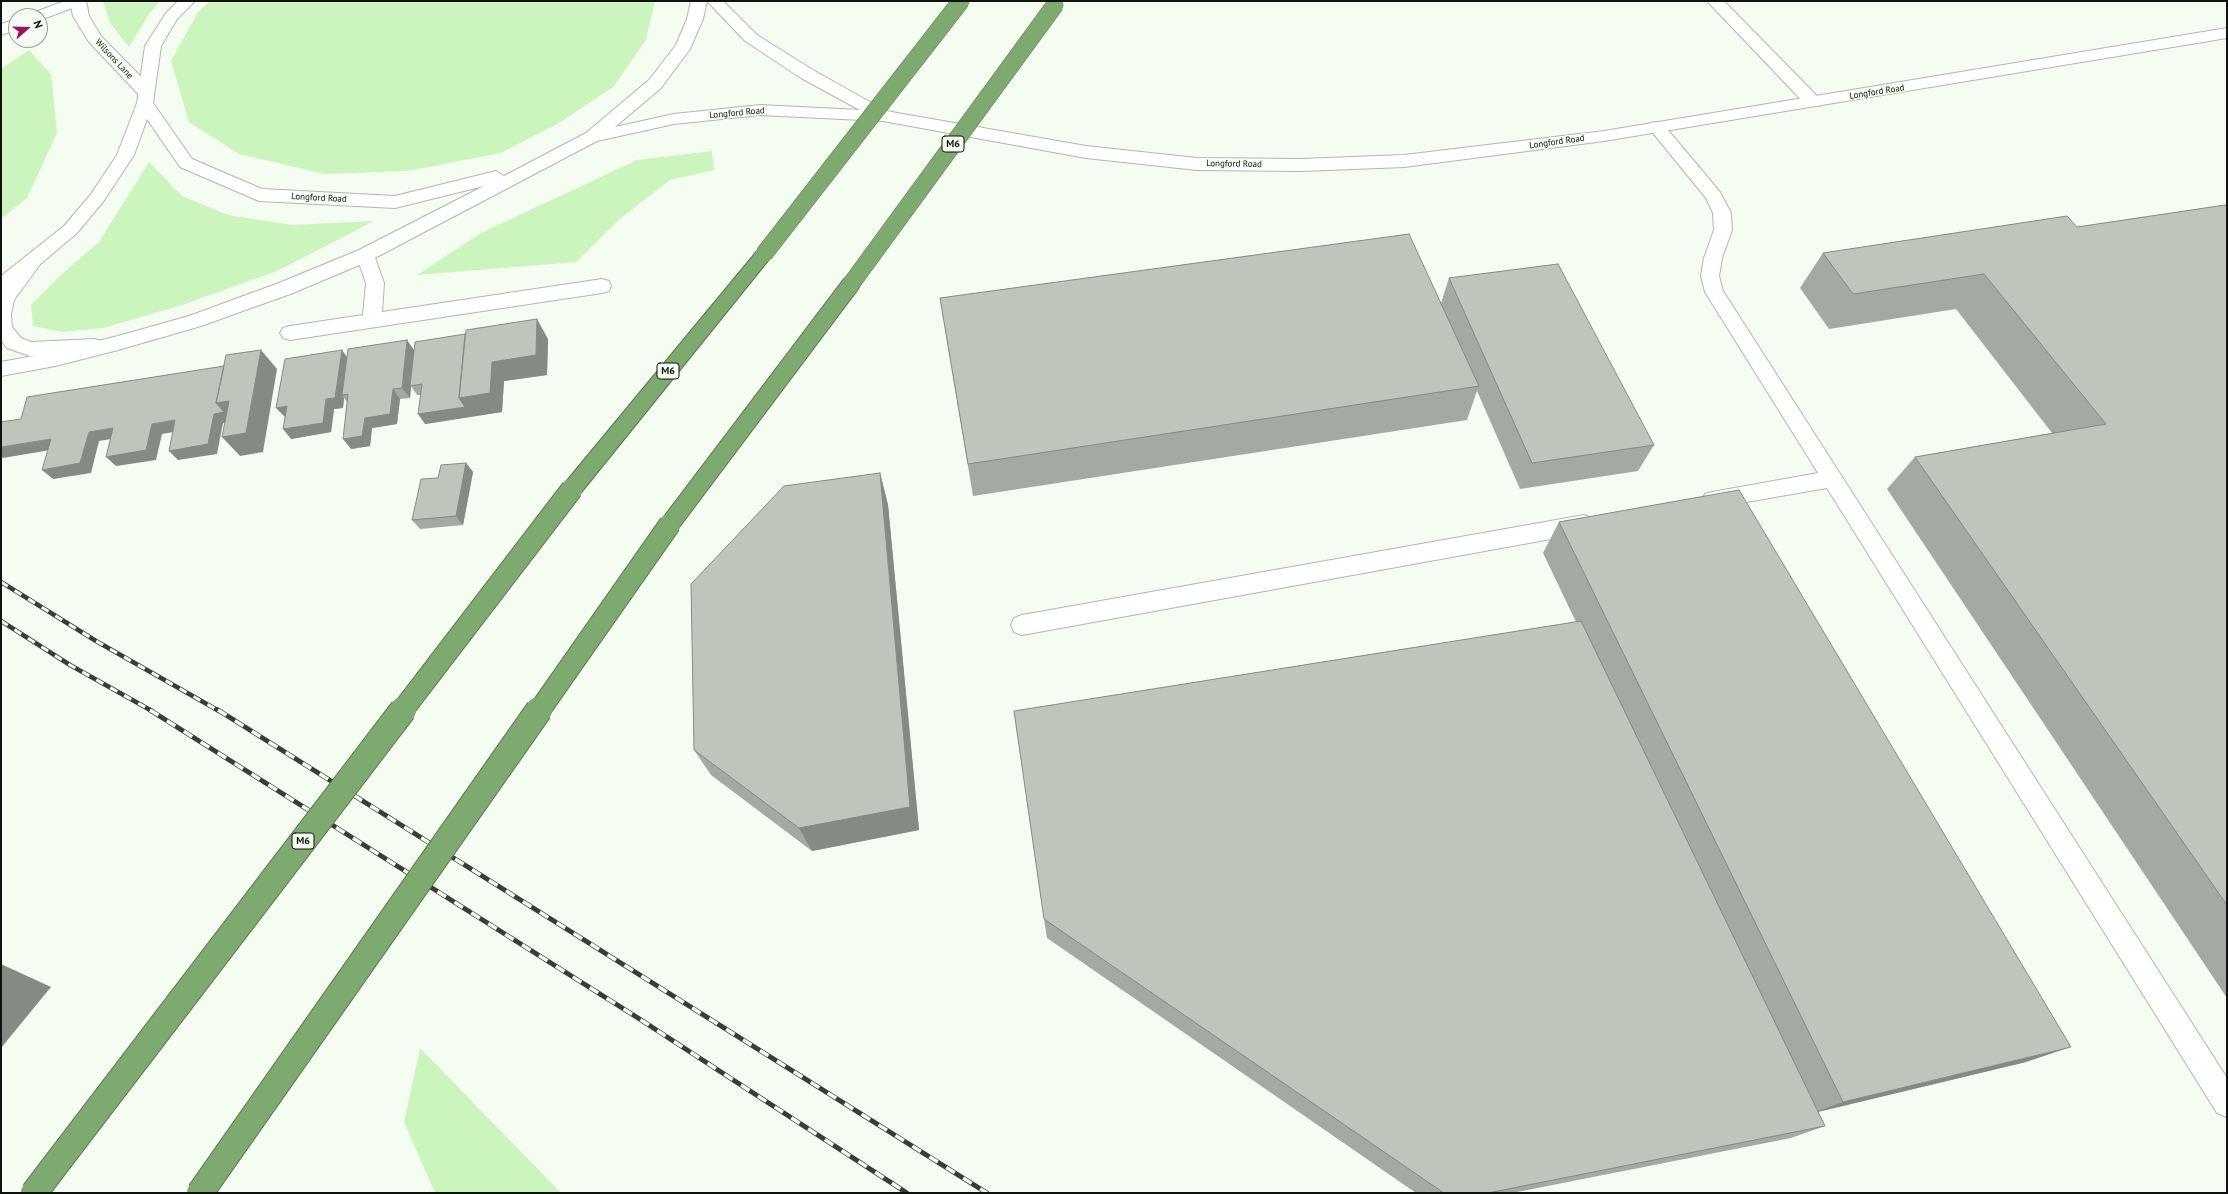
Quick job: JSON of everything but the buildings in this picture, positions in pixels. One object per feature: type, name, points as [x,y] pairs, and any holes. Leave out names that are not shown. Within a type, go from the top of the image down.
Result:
[{"type":"highway","name":"M6","points":[[34,1193],[572,489],[764,254],[960,1]]},
{"type":"highway","name":"M6","points":[[200,1193],[670,524],[851,284],[1057,3]]},
{"type":"main road","name":"Wilsons Lane","points":[[78,1],[81,16],[95,39],[146,97]]},
{"type":"main road","points":[[48,12],[78,1]]},
{"type":"main road","name":"Longford Road","points":[[1,286],[33,262],[70,230],[97,198],[125,155],[146,97],[153,46],[171,16],[187,1]]},
{"type":"main road","name":"Longford Road","points":[[1,369],[55,359],[118,343],[194,321],[286,288],[366,255],[592,137],[655,84],[684,46],[695,19],[699,1]]},
{"type":"main road","name":"Longford Road","points":[[714,1],[751,38],[807,74],[884,116]]},
{"type":"main road","points":[[1716,1],[1812,102]]},
{"type":"main road","name":"Longford Road","points":[[592,137],[674,119],[760,110],[884,116],[1086,152],[1197,164],[1280,165],[1404,161],[1510,149],[1656,127],[2227,33]]},
{"type":"main road","name":"Longford Road","points":[[146,97],[186,163],[259,195],[395,202],[529,169]]},
{"type":"main road","points":[[1656,127],[1714,196],[1722,212],[1723,230],[1713,258],[1710,276],[1714,292],[2227,1103]]},
{"type":"main road","points":[[366,255],[375,283],[372,320]]},
{"type":"main road","name":"Longford Road","points":[[33,262],[5,299],[2,314],[3,330],[14,343],[30,349],[55,350],[118,343]]},
{"type":"main road","points":[[290,333],[602,286]]},
{"type":"main road","points":[[1693,504],[1833,479]]},
{"type":"main road","points":[[1022,625],[1607,520]]},
{"type":"green space","points":[[103,1],[160,1],[149,14],[129,47],[110,23]]},
{"type":"green space","points":[[210,1],[655,1],[646,40],[613,87],[559,123],[501,153],[407,171],[325,174],[239,154],[189,122],[171,61],[198,12]]},
{"type":"green space","points":[[29,50],[51,74],[57,133],[27,198],[1,219],[1,69]]},
{"type":"green space","points":[[712,151],[714,170],[670,180],[621,218],[576,262],[417,275],[481,233],[637,160]]},
{"type":"green space","points":[[149,162],[182,196],[228,215],[292,225],[374,221],[277,271],[182,305],[103,328],[62,332],[33,326],[31,305],[63,273],[99,242]]},
{"type":"green space","points":[[420,1048],[561,1193],[435,1193],[404,1122]]},
{"type":"railway","points":[[1,582],[96,641],[219,711]]},
{"type":"railway","points":[[1,621],[70,665],[152,711]]},
{"type":"railway","points":[[150,710],[638,1018],[907,1193]]},
{"type":"railway","points":[[218,710],[987,1193]]}]
